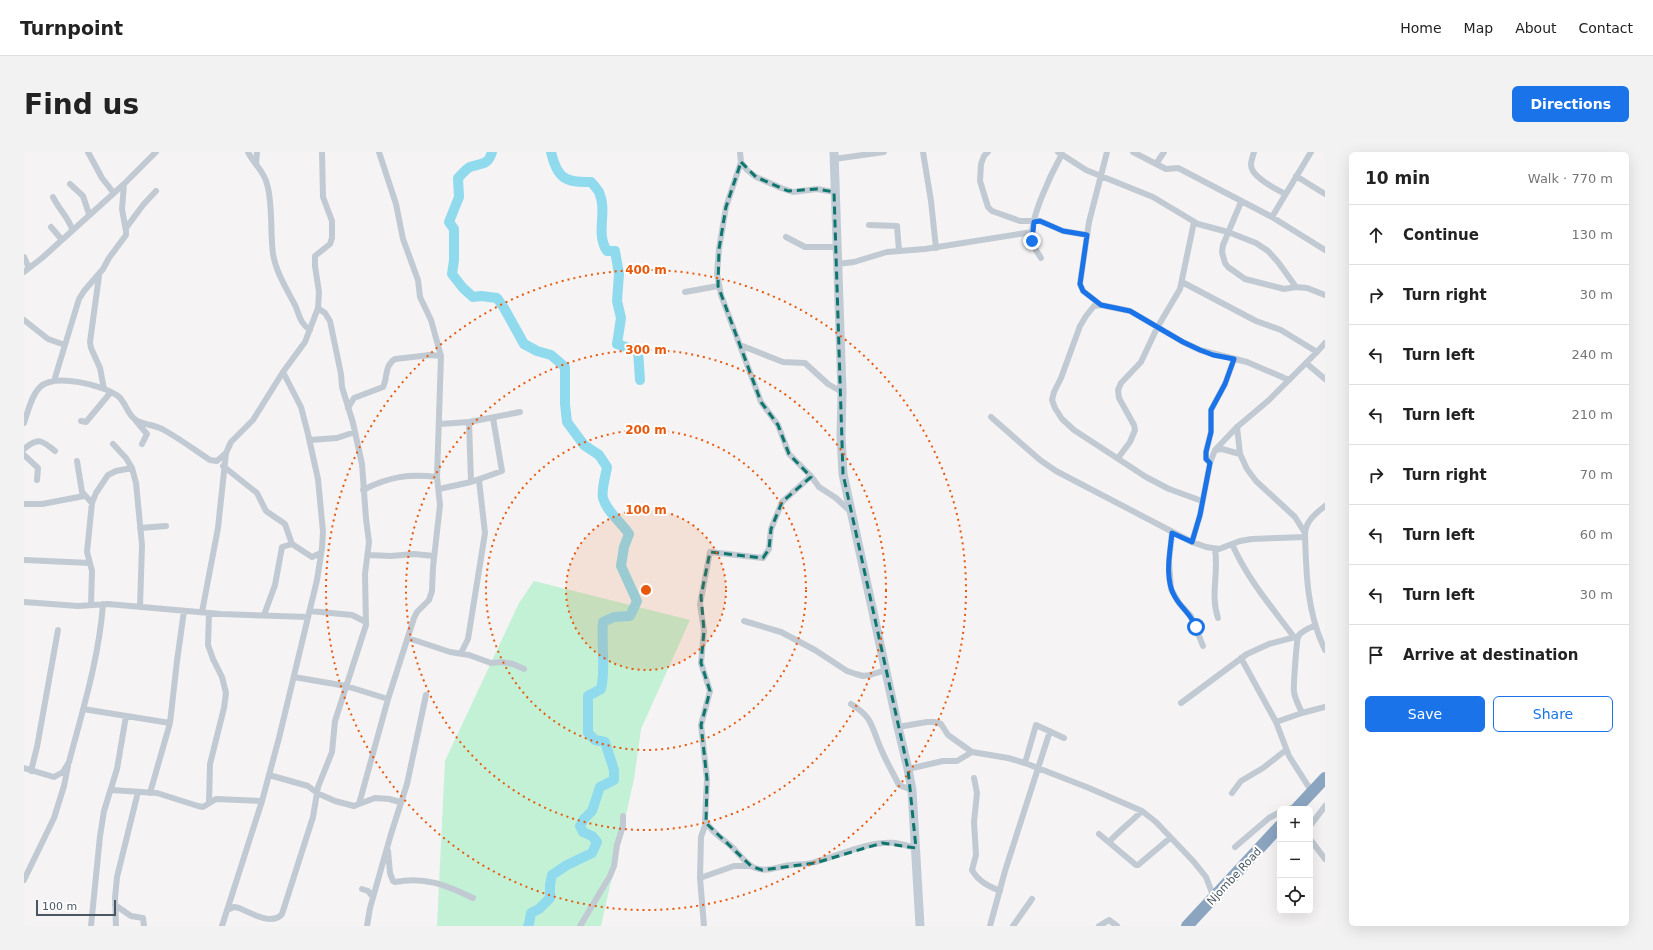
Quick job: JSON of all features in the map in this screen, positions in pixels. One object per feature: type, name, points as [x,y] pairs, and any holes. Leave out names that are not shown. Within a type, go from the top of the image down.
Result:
[{"type":"highway","points":[[1299,806],[1325,778]]},
{"type":"highway","name":"Njombe Road","points":[[1193,922],[1277,829]]},
{"type":"main road","points":[[834,155],[834,192],[842,392],[841,435],[843,474],[912,790],[920,926]]},
{"type":"street","points":[[88,152],[102,178],[114,192]]},
{"type":"street","points":[[24,257],[27,270],[124,184],[156,152]]},
{"type":"street","points":[[248,152],[268,185],[273,254],[276,267],[302,323],[310,330]]},
{"type":"street","points":[[256,164],[257,152]]},
{"type":"street","points":[[202,612],[218,528],[226,453],[231,442],[253,420],[283,372],[298,353],[310,330],[318,308],[319,292],[315,256],[330,244],[333,226],[323,197],[322,152]]},
{"type":"street","points":[[359,804],[388,699],[415,614],[432,595],[434,556],[440,505],[438,477],[440,356],[431,320],[420,297],[418,280],[403,239],[396,204],[379,152]]},
{"type":"street","points":[[740,152],[741,162],[725,214],[719,249],[717,274],[718,286],[735,336],[740,345],[761,402],[778,425],[789,454],[811,476],[819,487],[836,498],[851,512]]},
{"type":"street","points":[[834,155],[884,152]]},
{"type":"street","points":[[923,152],[931,201],[936,248]]},
{"type":"street","points":[[988,152],[984,156],[981,164],[980,181],[988,207],[992,211],[1020,221],[1040,221],[1063,231],[1087,235]]},
{"type":"street","points":[[1101,305],[1081,288],[1087,235],[1107,152]]},
{"type":"street","points":[[1133,152],[1166,169],[1178,168],[1182,170],[1272,217],[1325,250]]},
{"type":"street","points":[[1156,164],[1164,152]]},
{"type":"street","points":[[1254,152],[1251,165],[1252,170],[1258,177],[1285,194]]},
{"type":"street","points":[[1272,217],[1311,152]]},
{"type":"street","points":[[1041,258],[1032,241],[1032,232],[1034,222],[1060,153],[1086,170],[1154,196],[1204,227],[1228,232],[1256,243],[1268,251],[1278,262],[1296,287]]},
{"type":"street","points":[[741,162],[747,170],[756,177],[788,191],[793,192],[817,189],[834,192]]},
{"type":"street","points":[[1296,176],[1325,194]]},
{"type":"street","points":[[70,184],[83,196],[89,214]]},
{"type":"street","points":[[54,381],[79,299],[84,291],[99,276],[126,235],[122,209],[124,184]]},
{"type":"street","points":[[126,228],[143,205],[156,191]]},
{"type":"street","points":[[53,197],[69,221],[72,229]]},
{"type":"street","points":[[1242,202],[1228,232],[1222,252],[1225,263],[1235,274],[1245,279],[1284,289],[1296,287],[1307,288],[1325,295]]},
{"type":"street","points":[[1118,458],[1130,442],[1135,430],[1134,425],[1119,398],[1118,390],[1121,383],[1141,362],[1157,328],[1176,298],[1182,282],[1194,222]]},
{"type":"street","points":[[869,225],[897,226],[899,251]]},
{"type":"street","points":[[51,227],[62,240]]},
{"type":"street","points":[[837,264],[854,262],[878,254],[936,248],[1032,232]]},
{"type":"street","points":[[786,237],[806,247],[836,247]]},
{"type":"street","points":[[99,276],[90,342],[91,348],[100,368],[104,389]]},
{"type":"street","points":[[1182,282],[1243,314],[1281,330],[1317,352]]},
{"type":"street","points":[[685,292],[718,286]]},
{"type":"street","points":[[1202,501],[1157,483],[1074,430],[1062,419],[1055,408],[1052,400],[1054,392],[1061,378],[1080,326],[1094,306],[1101,305],[1130,311],[1157,328],[1200,350],[1213,355],[1234,359],[1289,380]]},
{"type":"street","points":[[227,910],[234,907],[239,908],[271,921],[276,920],[280,916],[313,817],[317,793],[332,752],[335,721],[366,622],[365,574],[369,537],[363,490],[362,464],[342,386],[341,374],[328,317],[318,308]]},
{"type":"street","points":[[24,320],[48,338],[65,345]]},
{"type":"street","points":[[1192,542],[1210,463],[1215,450],[1237,427],[1269,400],[1325,343]]},
{"type":"street","points":[[740,345],[783,362],[806,363],[828,384],[842,392]]},
{"type":"street","points":[[348,408],[354,398],[383,388],[387,369],[390,363],[395,359],[430,355],[440,356]]},
{"type":"street","points":[[1210,463],[1206,459],[1206,452],[1211,432],[1211,410],[1225,384],[1234,359]]},
{"type":"street","points":[[1306,362],[1324,375]]},
{"type":"street","points":[[222,926],[269,775],[317,580],[321,553],[322,532],[318,479],[310,440],[301,407],[283,372]]},
{"type":"street","points":[[24,423],[26,411],[40,387],[54,381],[62,380],[78,382],[104,389],[120,398],[133,418],[147,434],[142,444]]},
{"type":"street","points":[[81,421],[86,422],[111,392]]},
{"type":"street","points":[[440,424],[469,422],[520,412]]},
{"type":"street","points":[[991,417],[1040,460],[1056,471],[1154,522],[1172,533],[1192,542],[1215,549],[1224,548],[1240,541],[1268,537],[1305,535]]},
{"type":"street","points":[[439,489],[472,482],[500,472],[502,469],[493,418]]},
{"type":"street","points":[[136,421],[163,429],[210,460],[217,461],[257,493],[267,513],[285,524],[292,544],[312,557],[321,553]]},
{"type":"street","points":[[469,422],[472,482]]},
{"type":"street","points":[[1237,427],[1242,461],[1251,475],[1295,518],[1305,535]]},
{"type":"street","points":[[310,440],[337,438],[355,432]]},
{"type":"street","points":[[24,449],[33,442],[38,441],[43,442],[55,451]]},
{"type":"street","points":[[113,444],[126,458],[132,468],[136,483],[142,545],[140,607]]},
{"type":"street","points":[[1215,450],[1222,449],[1240,454]]},
{"type":"street","points":[[217,461],[226,453]]},
{"type":"street","points":[[24,455],[38,468],[37,480]]},
{"type":"street","points":[[77,461],[80,485],[84,496],[92,503]]},
{"type":"street","points":[[91,605],[93,579],[87,552],[87,545],[92,503],[96,493],[108,476],[116,471],[132,468]]},
{"type":"street","points":[[363,490],[384,480],[401,476],[410,475],[438,477]]},
{"type":"street","points":[[704,926],[700,878],[701,837],[706,823],[706,779],[701,726],[710,691],[701,663],[704,632],[700,604],[710,552],[762,558],[769,549],[771,529],[782,502],[811,476]]},
{"type":"street","points":[[461,653],[468,638],[484,539],[479,480]]},
{"type":"street","points":[[24,504],[42,504],[84,496]]},
{"type":"street","points":[[1325,506],[1310,519],[1306,527],[1305,535],[1307,582],[1314,626],[1325,650]]},
{"type":"street","points":[[140,528],[166,526]]},
{"type":"street","points":[[1172,533],[1169,561],[1171,589],[1177,600],[1191,616],[1202,646]]},
{"type":"street","points":[[264,615],[275,585],[282,547],[292,544]]},
{"type":"street","points":[[1232,544],[1240,562],[1260,594],[1296,636],[1297,656],[1294,687],[1297,701],[1302,713]]},
{"type":"street","points":[[1215,549],[1217,567],[1214,603],[1218,618]]},
{"type":"street","points":[[368,555],[391,556],[414,554],[434,556]]},
{"type":"street","points":[[25,560],[90,563]]},
{"type":"street","points":[[24,602],[78,606],[103,604],[209,613],[264,615],[352,615],[366,622]]},
{"type":"street","points":[[24,880],[54,818],[64,786],[96,661],[101,632],[103,604]]},
{"type":"street","points":[[150,793],[170,723],[184,611]]},
{"type":"street","points":[[209,613],[208,645],[222,677],[226,693],[221,722],[210,764],[209,802]]},
{"type":"street","points":[[744,621],[781,632],[815,650],[847,671],[863,676],[886,670]]},
{"type":"street","points":[[1181,703],[1241,658],[1269,644],[1296,636],[1314,626]]},
{"type":"street","points":[[31,771],[37,747],[58,630]]},
{"type":"street","points":[[408,638],[450,652],[461,653],[491,663],[508,663],[524,669]]},
{"type":"street","points":[[1241,658],[1276,722],[1286,750],[1295,767],[1312,792]]},
{"type":"street","points":[[294,677],[346,686],[388,699]]},
{"type":"street","points":[[367,926],[373,897],[400,802],[407,784],[426,695]]},
{"type":"street","points":[[851,704],[862,710],[874,727],[881,750],[899,785],[912,790]]},
{"type":"street","points":[[1276,722],[1325,707]]},
{"type":"street","points":[[83,709],[170,723]]},
{"type":"street","points":[[91,926],[104,811],[117,769],[126,716]]},
{"type":"street","points":[[898,727],[927,722],[941,724],[948,735],[972,752],[1008,758],[1025,763],[1142,811],[1156,822],[1194,862],[1206,877],[1214,898]]},
{"type":"street","points":[[1025,763],[1036,725],[1064,738]]},
{"type":"street","points":[[990,926],[1037,768],[1050,731]]},
{"type":"street","points":[[1232,793],[1241,781],[1263,768],[1286,750]]},
{"type":"street","points":[[908,769],[944,761],[958,760],[972,752]]},
{"type":"street","points":[[24,768],[54,778],[63,772],[69,762]]},
{"type":"street","points":[[269,775],[304,784],[317,793],[335,801],[354,806],[375,798],[389,799],[400,802]]},
{"type":"street","points":[[974,778],[976,793],[974,822],[976,855],[972,870],[975,876],[982,882],[1000,891]]},
{"type":"street","points":[[110,790],[157,793],[203,807],[216,799],[262,801]]},
{"type":"street","points":[[116,926],[115,905],[117,877],[138,792]]},
{"type":"street","points":[[1313,822],[1325,806]]},
{"type":"street","points":[[1109,842],[1118,832],[1128,826],[1142,811]]},
{"type":"street","points":[[1235,847],[1269,818],[1277,814]]},
{"type":"street","points":[[580,926],[610,876],[614,866],[617,845],[623,826],[623,816]]},
{"type":"street","points":[[706,823],[751,866]]},
{"type":"street","points":[[1099,834],[1136,865],[1138,865],[1170,838]]},
{"type":"street","points":[[1312,842],[1325,859]]},
{"type":"street","points":[[700,878],[734,866],[751,866],[762,870],[798,866],[882,843],[895,843],[916,848]]},
{"type":"street","points":[[388,846],[390,873],[393,881],[396,882],[421,879],[445,885],[473,898]]},
{"type":"street","points":[[362,888],[368,891],[373,897]]},
{"type":"street","points":[[1013,926],[1032,899]]},
{"type":"street","points":[[115,905],[131,916],[143,918],[144,926]]},
{"type":"street","points":[[1099,926],[1109,920],[1118,926]]},
{"type":"highlighted area","points":[[741,162],[756,177],[788,191],[817,189],[834,192],[843,474],[908,769],[916,848],[882,843],[815,863],[762,870],[751,866],[706,823],[707,779],[701,725],[710,691],[701,663],[704,631],[701,596],[710,552],[763,558],[769,549],[771,529],[782,502],[811,477],[789,454],[778,425],[761,402],[718,286],[719,249],[726,207]]},
{"type":"green space","points":[[534,581],[690,620],[641,729],[634,779],[601,926],[437,926],[445,761],[519,603]]},
{"type":"waterway","points":[[492,152],[486,162],[470,167],[458,178],[459,197],[449,222],[454,229],[454,260],[452,274],[463,288],[473,297],[481,296],[497,298],[524,344],[537,351],[551,355],[565,367],[565,404],[567,422],[584,445],[599,455],[607,467],[603,487],[603,498],[608,508],[629,534],[624,547],[621,566],[637,601],[630,616],[614,617],[603,622],[603,674],[601,689],[588,696],[588,733],[595,740],[605,742],[614,770],[614,780],[600,787],[592,811],[584,819],[580,826],[583,832],[592,836],[597,842],[592,853],[567,865],[552,875],[550,898],[539,909],[531,913],[528,926]]},
{"type":"waterway","points":[[551,152],[553,161],[559,173],[568,180],[591,182],[599,192],[602,207],[602,237],[607,251],[615,251],[619,274],[617,301],[621,318],[617,344],[638,351],[640,380]]},
{"type":"route","points":[[1032,241],[1034,222],[1038,221],[1045,222],[1063,231],[1087,235],[1080,284],[1083,291],[1094,298],[1101,305],[1113,306],[1130,311],[1157,328],[1200,350],[1213,355],[1234,359],[1225,384],[1211,410],[1211,432],[1206,452],[1206,459],[1210,463],[1200,515],[1192,542],[1172,533],[1169,561],[1169,580],[1171,589],[1191,616],[1196,627]]}]
